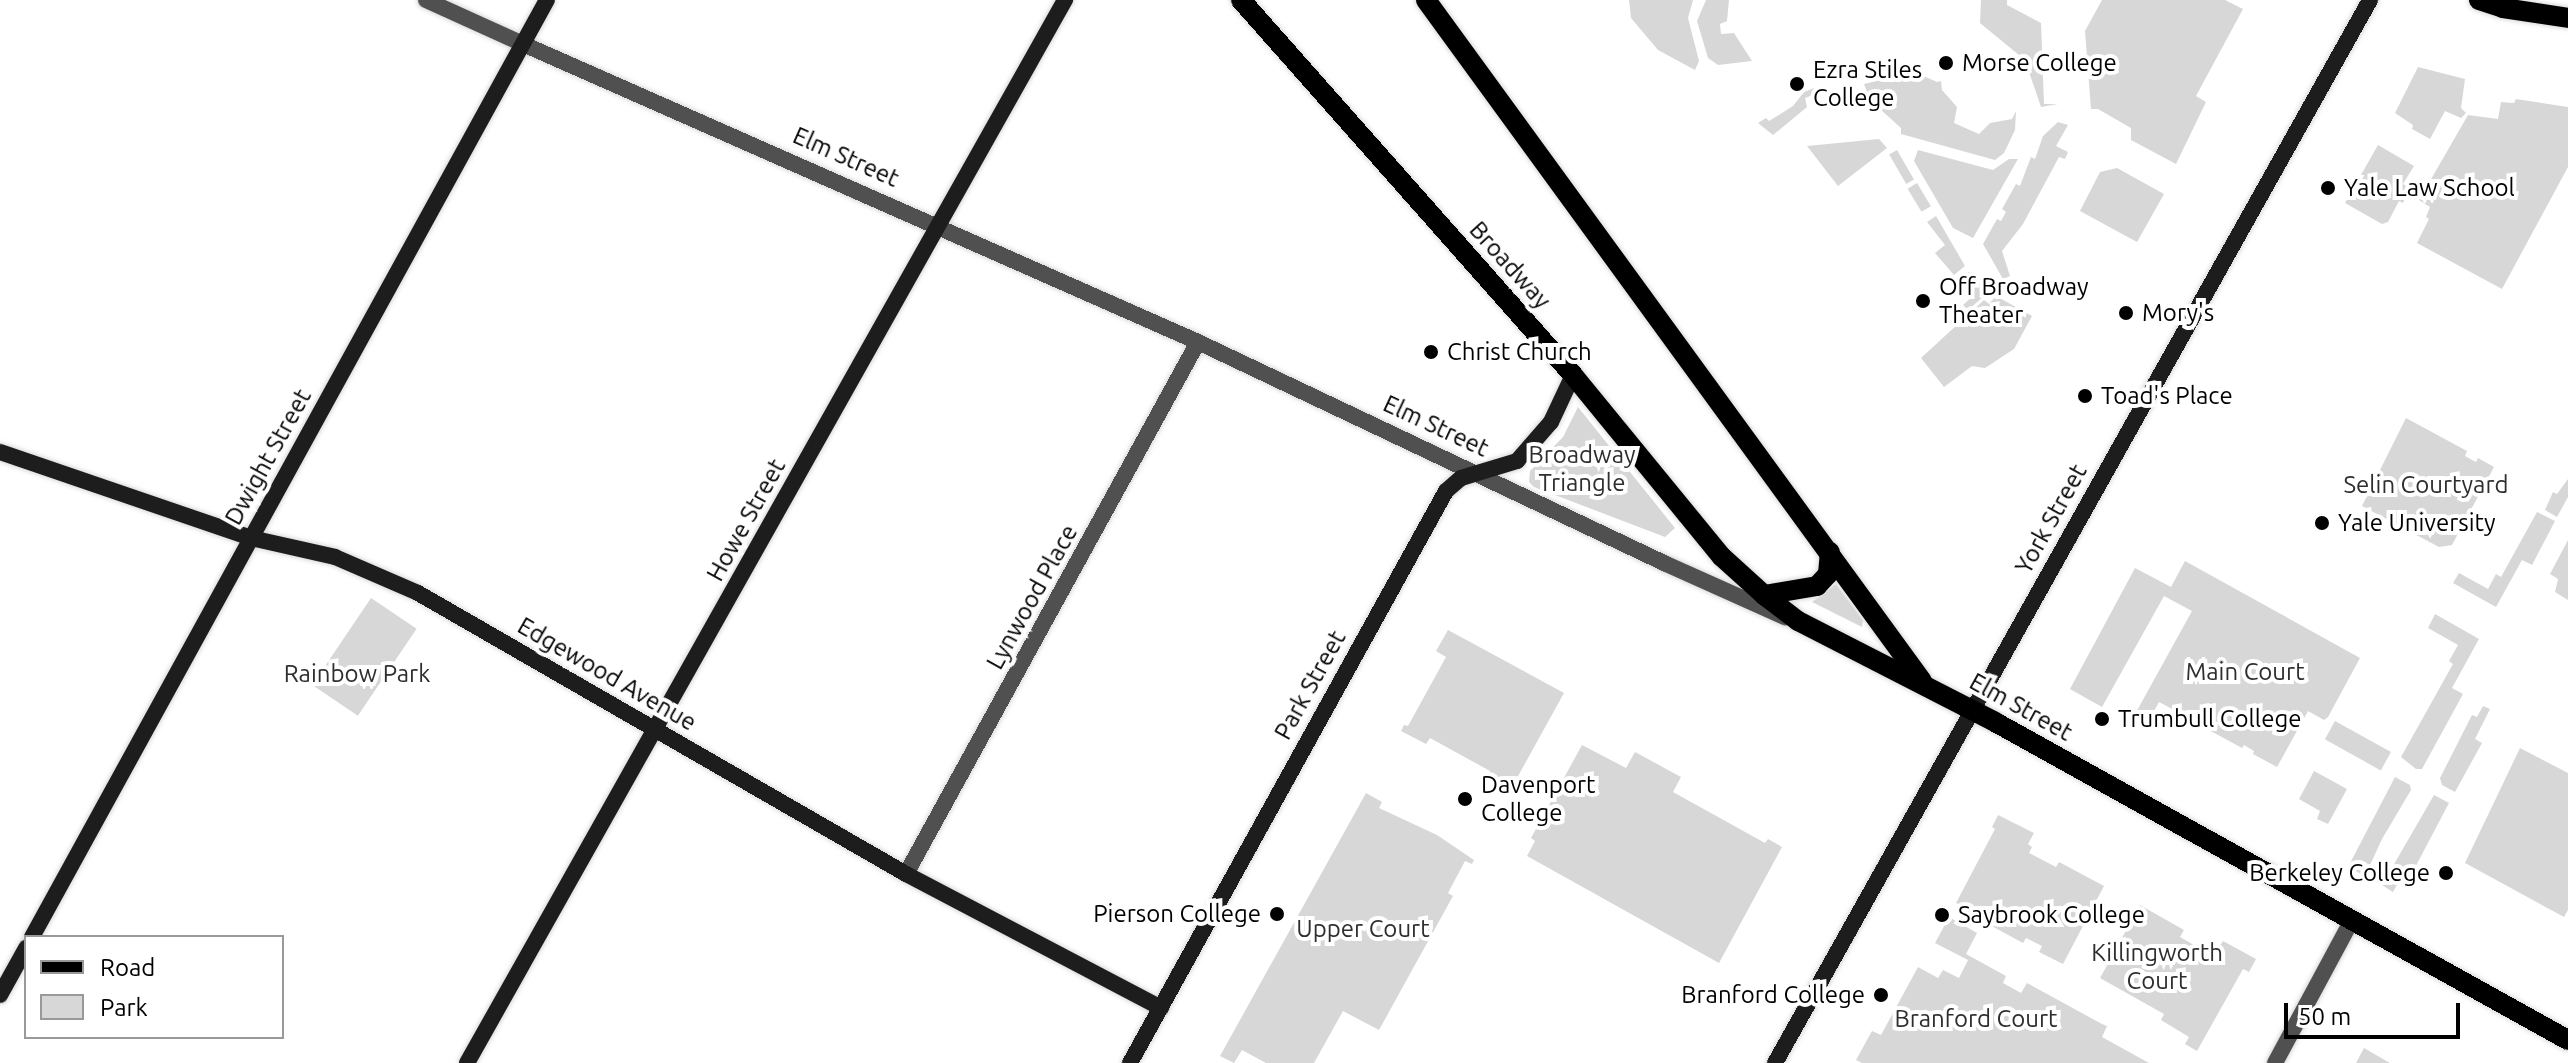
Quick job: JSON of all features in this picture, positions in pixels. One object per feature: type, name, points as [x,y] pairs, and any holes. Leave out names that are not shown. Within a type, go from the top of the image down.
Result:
[{"type":"main road","name":"Dwight Street","points":[[33,935],[547,0]]},
{"type":"main road","name":"Howe Street","points":[[467,1063],[1065,0]]},
{"type":"main road","points":[[1426,0],[1924,684]]},
{"type":"main road","name":"York Street","points":[[1775,1063],[2370,0]]},
{"type":"main road","points":[[2479,0],[2503,8],[2568,18]]},
{"type":"main road","name":"Broadway","points":[[1244,2],[1573,375],[1721,556],[1798,621]]},
{"type":"main road","name":"Park Street","points":[[1130,1063],[1434,509],[1446,491],[1476,473],[1517,461],[1531,448],[1551,422],[1573,375]]},
{"type":"main road","name":"Edgewood Avenue","points":[[0,452],[251,538],[335,557],[418,593],[906,874],[1161,1008]]},
{"type":"main road","points":[[1764,595],[1817,586],[1828,574],[1830,552]]},
{"type":"main road","name":"Elm Street","points":[[1798,621],[1973,710],[2568,1040]]},
{"type":"main road","points":[[0,995],[24,952]]},
{"type":"street","name":"Elm Street","points":[[426,0],[1198,342],[1718,588],[1798,621]]},
{"type":"street","name":"Lynwood Place","points":[[906,874],[1198,342]]},
{"type":"street","points":[[2275,1063],[2351,922]]},
{"type":"green space","points":[[1629,0],[1693,0],[1688,18],[1699,61],[1695,70],[1658,50],[1631,18]]},
{"type":"green space","points":[[1706,0],[1729,0],[1727,21],[1720,24],[1721,34],[1734,33],[1752,61],[1718,65],[1708,58],[1697,21]]},
{"type":"green space","points":[[1981,0],[2007,0],[2007,5],[2041,23],[2044,104],[2058,104],[2041,107],[2025,60],[1980,23]]},
{"type":"green space","points":[[2102,0],[2225,0],[2243,9],[2196,96],[2206,102],[2176,164],[2131,140],[2131,128],[2098,109],[2091,109],[2085,31]]},
{"type":"green space","points":[[2418,67],[2465,79],[2461,108],[2466,113],[2461,118],[2445,111],[2430,139],[2412,129],[2413,125],[2395,113]]},
{"type":"green space","points":[[1908,69],[1941,81],[1942,90],[1957,107],[1954,123],[1979,134],[1990,123],[2012,119],[2016,111],[2015,130],[2004,153],[1995,160],[1901,134],[1901,128],[1870,100],[1864,84],[1902,75],[1902,71]]},
{"type":"green space","points":[[1814,88],[1813,95],[1805,98],[1807,107],[1773,135],[1758,123],[1766,118],[1769,121],[1793,106],[1804,92]]},
{"type":"green space","points":[[2516,99],[2568,107],[2568,167],[2502,289],[2417,243],[2429,219],[2426,217],[2430,207],[2419,200],[2468,115],[2498,119],[2501,102],[2514,103]]},
{"type":"green space","points":[[2058,122],[2068,125],[2056,146],[2068,152],[2065,159],[2059,157],[2023,224],[2002,251],[2010,276],[2003,279],[1983,244],[1997,219],[2001,221],[2006,212],[2002,209],[2016,184],[2020,186],[2043,136]]},
{"type":"green space","points":[[1879,139],[1887,148],[1838,186],[1807,146]]},
{"type":"green space","points":[[2378,145],[2414,166],[2403,184],[2413,190],[2411,195],[2407,194],[2403,203],[2399,201],[2388,222],[2382,224],[2345,203]]},
{"type":"green space","points":[[1897,150],[1914,179],[1906,184],[1889,154]]},
{"type":"green space","points":[[1918,150],[1993,170],[2009,159],[2018,159],[1973,238],[1953,228],[1914,161]]},
{"type":"green space","points":[[2117,168],[2164,194],[2137,242],[2080,211],[2100,172]]},
{"type":"green space","points":[[1917,183],[1931,206],[1921,212],[1908,189]]},
{"type":"green space","points":[[1936,216],[1965,266],[1954,275],[1935,253],[1945,245],[1927,222]]},
{"type":"green space","points":[[1969,272],[1984,288],[1981,292],[1984,296],[1968,310],[1963,305],[1972,297],[1958,280]]},
{"type":"green space","points":[[1996,296],[2032,316],[2014,349],[1985,368],[1972,366],[1944,387],[1921,358],[1984,300],[1989,304]]},
{"type":"green space","name":"Broadway Triangle","points":[[1578,407],[1675,528],[1665,537],[1534,487],[1529,482],[1530,471],[1563,437]]},
{"type":"green space","name":"Selin Courtyard","points":[[2406,418],[2467,451],[2465,456],[2472,460],[2476,462],[2478,458],[2494,467],[2452,545],[2439,547],[2362,506]]},
{"type":"green space","points":[[2568,479],[2568,497],[2557,517],[2545,510],[2553,492],[2557,494]]},
{"type":"green space","points":[[2537,512],[2555,521],[2532,565],[2522,560],[2496,607],[2453,583],[2459,573],[2488,589],[2496,574],[2501,577]]},
{"type":"green space","points":[[2568,540],[2568,600],[2555,592],[2558,579],[2550,574]]},
{"type":"green space","name":"Main Court","points":[[2185,561],[2360,658],[2328,717],[2324,720],[2308,711],[2277,767],[2253,754],[2254,751],[2244,745],[2242,748],[2187,718],[2188,714],[2178,708],[2176,711],[2159,702],[2147,724],[2134,716],[2192,611],[2164,596],[2102,707],[2070,689],[2135,568],[2171,587]]},
{"type":"green space","points":[[1836,584],[1863,620],[1862,627],[1812,602]]},
{"type":"green space","name":"Rainbow Park","points":[[371,598],[417,629],[358,716],[312,685]]},
{"type":"green space","points":[[2435,614],[2479,639],[2452,688],[2463,694],[2422,769],[2416,769],[2401,757],[2453,664],[2449,661],[2458,645],[2428,628]]},
{"type":"green space","points":[[1448,630],[1564,693],[1512,787],[1488,775],[1490,771],[1430,738],[1426,744],[1401,731],[1404,725],[1408,726],[1446,657],[1436,651]]},
{"type":"green space","points":[[2483,706],[2490,709],[2475,739],[2482,743],[2455,792],[2442,785],[2440,778],[2472,715],[2477,717]]},
{"type":"green space","points":[[2335,721],[2391,752],[2381,770],[2325,739]]},
{"type":"green space","points":[[1582,745],[1626,768],[1635,752],[1681,777],[1673,792],[1765,843],[1768,839],[1782,847],[1719,963],[1527,856],[1535,841],[1531,838]]},
{"type":"green space","points":[[2520,748],[2568,773],[2568,910],[2564,917],[2465,863]]},
{"type":"green space","points":[[2314,771],[2347,789],[2328,824],[2317,819],[2320,811],[2299,799]]},
{"type":"green space","points":[[2395,777],[2410,785],[2411,790],[2382,839],[2365,876],[2348,867]]},
{"type":"green space","name":"Upper Court","points":[[1366,793],[1382,802],[1379,808],[1437,835],[1474,860],[1472,864],[1465,861],[1448,893],[1453,896],[1379,1030],[1343,1011],[1314,1063],[1266,1063],[1242,1050],[1234,1063],[1220,1056]]},
{"type":"green space","points":[[2434,795],[2449,803],[2410,877],[2403,874],[2393,892],[2382,885]]},
{"type":"green space","points":[[1998,815],[2034,833],[2028,844],[2032,847],[2029,853],[2056,867],[2059,862],[2104,886],[2063,964],[2039,952],[2042,946],[2026,938],[2023,943],[1988,924],[1991,917],[1956,903],[1995,829],[1992,827]]},
{"type":"green space","name":"Killingworth Court","points":[[2140,905],[2184,930],[2180,937],[2206,952],[2209,948],[2217,951],[2223,941],[2256,959],[2249,972],[2243,969],[2197,1051],[2185,1044],[2189,1037],[2161,1020],[2164,1014],[2100,978]]},
{"type":"green space","name":"Branford Court","points":[[1949,917],[1977,933],[1966,954],[2006,976],[2003,983],[2021,993],[2027,983],[2107,1026],[2102,1037],[2149,1063],[1862,1063],[1856,1060],[1872,1031],[1881,1035],[1918,967],[1938,978],[1943,970],[1959,978],[1968,960],[1935,943]]},
{"type":"green space","points":[[2364,1048],[2390,1063],[2356,1063]]},
{"type":"place","name":"Morse College","points":[[1946,63]]},
{"type":"place","name":"Ezra Stiles College","points":[[1797,84]]},
{"type":"place","name":"Yale Law School","points":[[2328,188]]},
{"type":"place","name":"Off Broadway Theater","points":[[1923,301]]},
{"type":"place","name":"Mory's","points":[[2126,313]]},
{"type":"place","name":"Christ Church","points":[[1431,352]]},
{"type":"place","name":"Toad's Place","points":[[2085,396]]},
{"type":"place","name":"Yale University","points":[[2322,523]]},
{"type":"place","name":"Trumbull College","points":[[2102,719]]},
{"type":"place","name":"Davenport College","points":[[1465,799]]},
{"type":"place","name":"Berkeley College","points":[[2446,873]]},
{"type":"place","name":"Pierson College","points":[[1277,914]]},
{"type":"place","name":"Saybrook College","points":[[1942,915]]},
{"type":"place","name":"Branford College","points":[[1881,995]]}]
